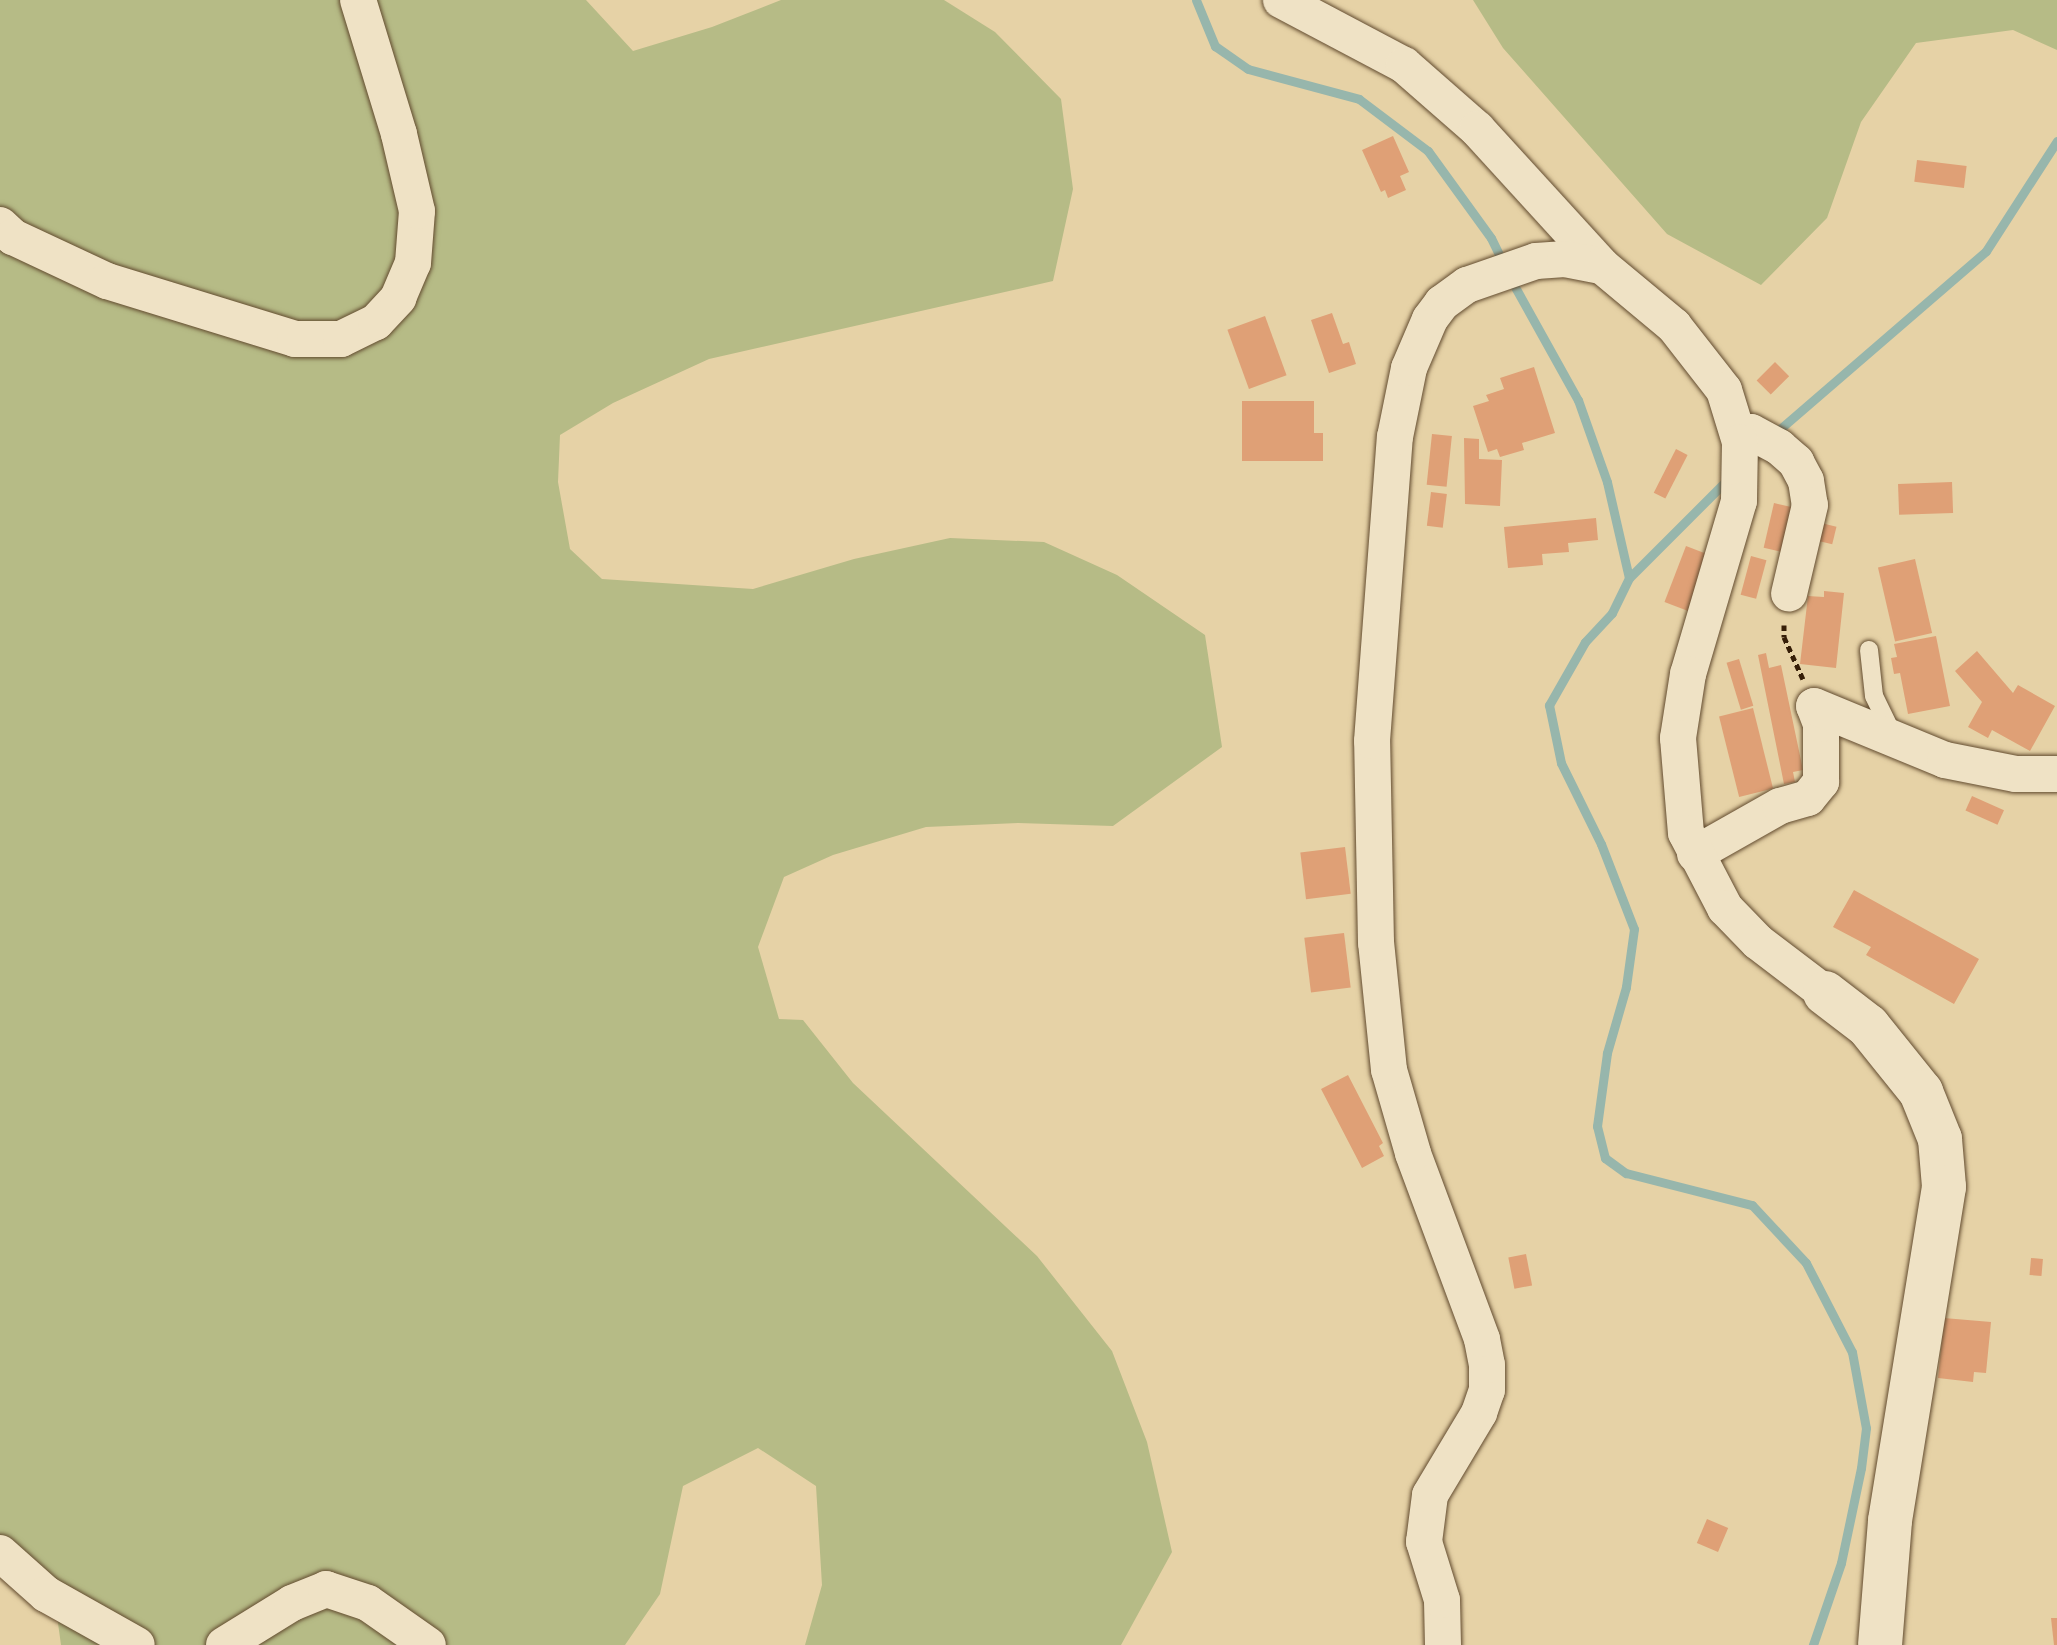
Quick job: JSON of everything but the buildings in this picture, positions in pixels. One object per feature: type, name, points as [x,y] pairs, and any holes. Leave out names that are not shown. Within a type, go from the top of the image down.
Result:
[{"type":"street","points":[[0,225],[13,237],[107,281],[295,339],[341,339],[376,322],[398,298],[413,263],[417,211],[399,134],[358,0]]},
{"type":"street","points":[[1281,0],[1404,65],[1477,129],[1602,266],[1674,326],[1724,390],[1755,440],[1801,472],[1810,505],[1789,594]]},
{"type":"street","points":[[1443,1645],[1442,1600],[1424,1542],[1430,1495],[1479,1413],[1487,1390],[1487,1365],[1482,1339],[1413,1153],[1389,1070],[1376,943],[1372,741],[1395,437],[1409,368],[1430,319],[1442,303],[1467,285],[1536,261],[1565,259],[1602,266]]},
{"type":"street","points":[[1755,440],[1688,674],[1678,738],[1686,833],[1725,908],[1758,942],[1868,1026],[1921,1092],[1940,1139],[1944,1187],[1890,1521],[1880,1645]]},
{"type":"street","points":[[1695,854],[1780,806],[1808,798],[1821,782],[1821,724],[1814,706]]},
{"type":"street","points":[[1814,706],[1945,760],[2016,774],[2057,774]]},
{"type":"street","points":[[0,1553],[46,1594],[137,1645]]},
{"type":"street","points":[[224,1645],[292,1603],[326,1589],[368,1603],[428,1645]]},
{"type":"lane","points":[[1869,650],[1874,696],[1894,738]]},
{"type":"path","points":[[1789,594],[1784,637],[1814,706]]},
{"type":"green space","points":[[0,0],[586,0],[633,51],[712,27],[781,0],[944,0],[995,32],[1061,99],[1073,189],[1053,281],[709,359],[613,403],[560,435],[558,482],[570,549],[602,579],[753,589],[854,559],[950,538],[1044,542],[1117,575],[1205,635],[1222,747],[1113,826],[1018,823],[926,827],[833,855],[784,877],[758,947],[779,1019],[803,1020],[853,1083],[1037,1256],[1112,1351],[1147,1442],[1172,1552],[1121,1645],[805,1645],[822,1585],[816,1486],[758,1448],[683,1486],[660,1594],[625,1645],[61,1645],[57,1616],[0,1548]]},
{"type":"green space","points":[[1473,0],[2057,0],[2057,50],[2013,30],[1916,43],[1861,122],[1827,218],[1761,285],[1667,234],[1503,48]]},
{"type":"waterway","points":[[1196,0],[1215,46],[1248,69],[1359,99],[1428,151],[1491,238],[1504,265]]},
{"type":"waterway","points":[[1773,435],[1986,251],[2057,141]]},
{"type":"waterway","points":[[1510,278],[1578,400],[1607,482],[1629,578],[1612,613],[1585,642],[1549,705],[1561,763],[1601,844],[1634,929],[1626,987],[1607,1053],[1597,1126],[1605,1158],[1626,1173],[1752,1205],[1806,1263],[1852,1352],[1866,1428],[1861,1468],[1841,1563],[1813,1645]]},
{"type":"waterway","points":[[1629,578],[1728,479]]}]
